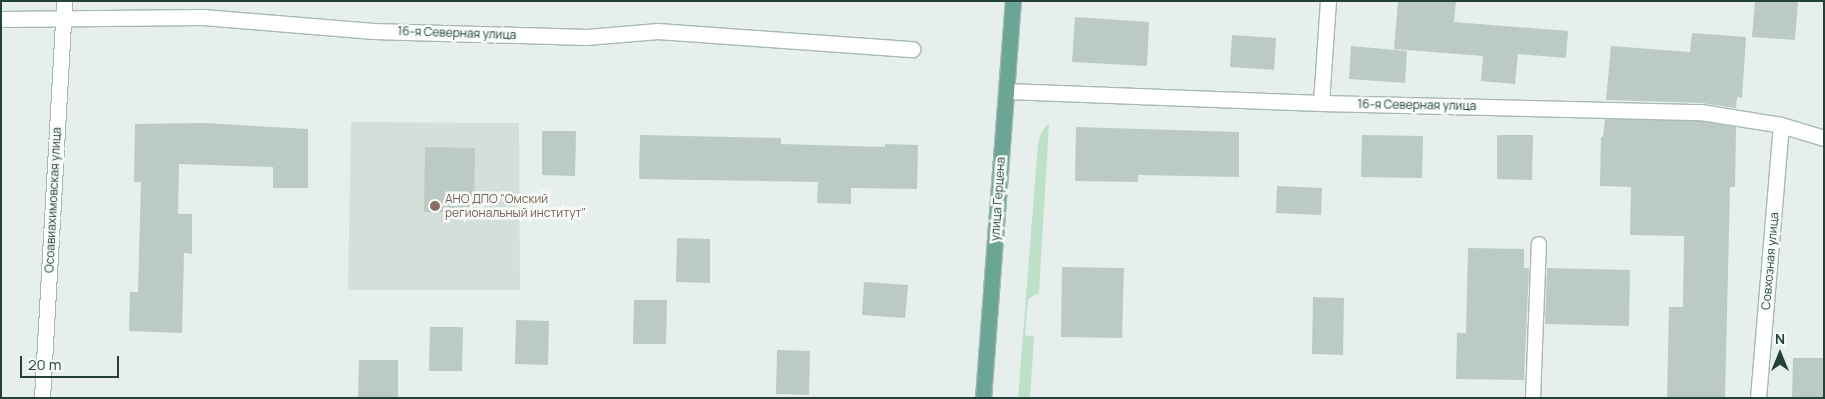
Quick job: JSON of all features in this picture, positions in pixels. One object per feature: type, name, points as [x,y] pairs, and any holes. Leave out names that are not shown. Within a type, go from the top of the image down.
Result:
[{"type":"main road","name":"улица Герцена","points":[[983,398],[1013,1]]},
{"type":"street","name":"Осоавиахимовская улица","points":[[42,398],[64,1]]},
{"type":"street","points":[[1321,103],[1328,1]]},
{"type":"street","name":"16-я Северная улица","points":[[1,20],[202,16],[372,31],[586,37],[658,31],[912,50]]},
{"type":"street","name":"16-я Северная улица","points":[[1006,91],[1321,103],[1701,112],[1781,125],[1824,138]]},
{"type":"street","name":"Совхозная улица","points":[[1758,398],[1781,125]]},
{"type":"lane","points":[[1532,398],[1539,244]]},
{"type":"shaded area","name":"АНО ДПО \"Омский региональный институт\"","points":[[351,122],[519,123],[520,290],[348,290]]},
{"type":"green space","points":[[1049,123],[1039,293],[1028,299],[1025,335],[1034,337],[1030,398],[1018,398],[1038,144],[1041,133]]},
{"type":"building","points":[[1398,1],[1456,1],[1454,22],[1568,31],[1566,58],[1518,54],[1515,84],[1481,81],[1483,56],[1394,49]]},
{"type":"building","points":[[1755,1],[1798,2],[1795,40],[1752,37]]},
{"type":"building","points":[[1075,17],[1149,22],[1147,66],[1072,62]]},
{"type":"building","points":[[1692,33],[1746,37],[1742,98],[1737,97],[1736,108],[1701,103],[1606,100],[1611,46],[1690,52]]},
{"type":"building","points":[[1232,35],[1276,38],[1274,70],[1230,67]]},
{"type":"building","points":[[1351,46],[1407,51],[1405,83],[1349,79]]},
{"type":"building","points":[[1605,119],[1700,121],[1736,127],[1735,187],[1730,187],[1725,398],[1667,398],[1669,307],[1683,307],[1684,236],[1630,235],[1631,187],[1600,186],[1601,137],[1603,137]]},
{"type":"building","points":[[204,123],[308,129],[308,188],[273,188],[273,167],[179,164],[178,214],[192,214],[192,254],[184,253],[182,333],[129,331],[130,292],[138,292],[141,182],[134,182],[135,124]]},
{"type":"building","points":[[1076,127],[1239,132],[1239,177],[1138,175],[1138,182],[1075,181]]},
{"type":"building","points":[[542,131],[576,131],[575,176],[542,175]]},
{"type":"building","points":[[640,135],[781,138],[781,144],[885,147],[885,144],[918,145],[917,189],[851,188],[851,204],[817,203],[818,182],[639,179]]},
{"type":"building","points":[[1362,135],[1423,136],[1422,178],[1361,177]]},
{"type":"building","points":[[1497,135],[1533,135],[1532,180],[1497,179]]},
{"type":"building","points":[[425,147],[475,148],[474,214],[424,212]]},
{"type":"building","points":[[1277,186],[1322,188],[1321,215],[1276,213]]},
{"type":"building","points":[[677,238],[710,239],[710,283],[676,282]]},
{"type":"building","points":[[1468,248],[1524,249],[1524,268],[1529,268],[1524,380],[1456,379],[1457,333],[1466,333]]},
{"type":"building","points":[[1062,267],[1124,268],[1122,338],[1061,337]]},
{"type":"building","points":[[1547,268],[1630,270],[1629,326],[1545,324]]},
{"type":"building","points":[[864,282],[908,285],[905,318],[862,315]]},
{"type":"building","points":[[1313,297],[1344,298],[1343,355],[1312,354]]},
{"type":"building","points":[[634,300],[667,300],[666,344],[633,344]]},
{"type":"building","points":[[516,320],[549,321],[548,365],[515,364]]},
{"type":"building","points":[[430,327],[463,327],[462,371],[429,371]]},
{"type":"building","points":[[777,350],[810,351],[809,395],[776,394]]},
{"type":"building","points":[[1793,358],[1824,358],[1824,398],[1792,398]]},
{"type":"building","points":[[359,360],[398,360],[398,398],[358,398]]},
{"type":"place","name":"АНО ДПО \"Омский региональный институт\"","points":[[435,206]]}]
